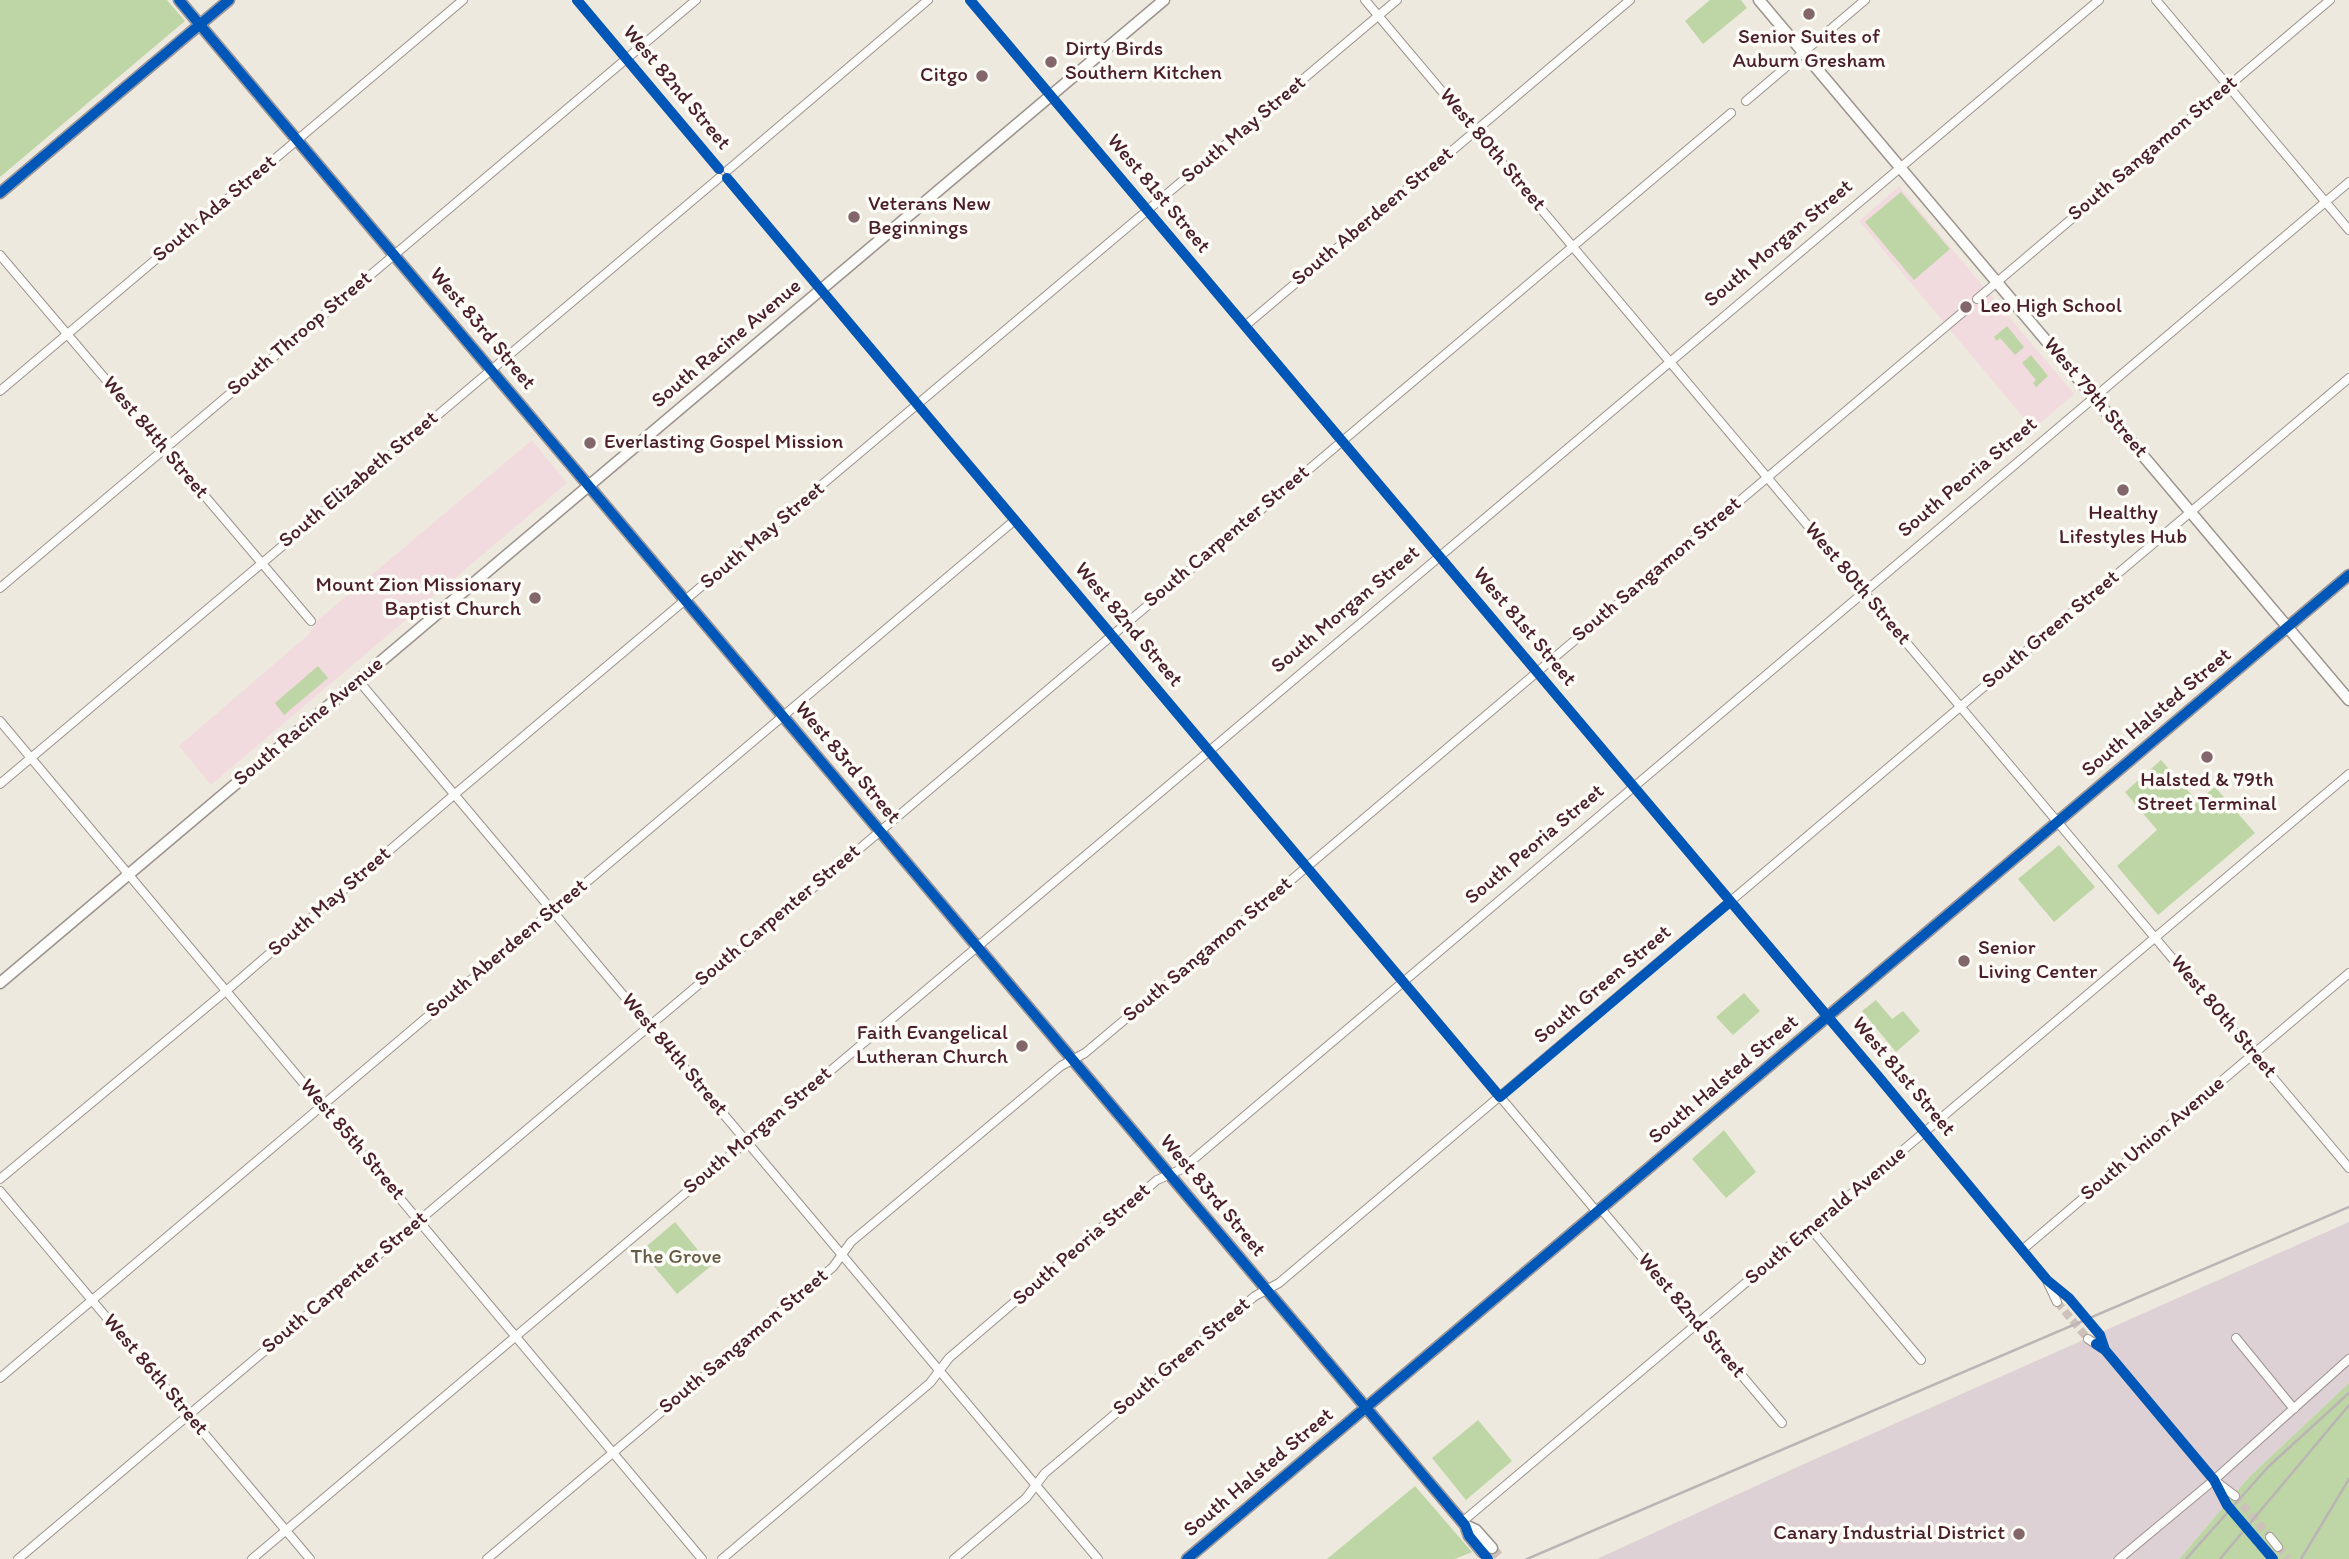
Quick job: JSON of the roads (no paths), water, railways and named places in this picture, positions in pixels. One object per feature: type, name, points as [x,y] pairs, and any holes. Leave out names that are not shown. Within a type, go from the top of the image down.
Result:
[{"type":"street","name":"West 83rd Street","points":[[179,0],[1464,1524],[1469,1536],[1487,1550]]},
{"type":"street","points":[[0,193],[229,0]]},
{"type":"street","name":"South Ada Street","points":[[0,391],[463,0]]},
{"type":"street","name":"West 82nd Street","points":[[577,0],[1500,1097],[1782,1423]]},
{"type":"street","name":"South Throop Street","points":[[0,587],[696,0]]},
{"type":"street","name":"South Elizabeth Street","points":[[0,784],[928,0]]},
{"type":"street","name":"West 81st Street","points":[[970,0],[2047,1280],[2069,1298]]},
{"type":"street","name":"South Racine Avenue","points":[[0,983],[1164,0]]},
{"type":"street","name":"West 80th Street","points":[[1365,0],[2349,1168]]},
{"type":"street","name":"South May Street","points":[[0,1179],[1397,0]]},
{"type":"street","name":"South Aberdeen Street","points":[[1245,326],[1630,0]]},
{"type":"street","name":"West 79th Street","points":[[1759,0],[2349,700]]},
{"type":"street","points":[[1746,100],[1865,0]]},
{"type":"street","name":"South Morgan Street","points":[[252,1559],[2099,0]]},
{"type":"street","points":[[2156,0],[2349,230]]},
{"type":"street","name":"South Sangamon Street","points":[[1977,299],[2330,0]]},
{"type":"street","name":"South Carpenter Street","points":[[18,1559],[1731,113]]},
{"type":"street","name":"South Peoria Street","points":[[722,1559],[930,1383],[949,1358],[1157,1180],[1182,1169],[2349,182]]},
{"type":"street","name":"West 84th Street","points":[[0,254],[311,621]]},
{"type":"street","name":"South Sangamon Street","points":[[487,1559],[833,1267],[851,1242],[1061,1066],[1085,1053],[1963,312]]},
{"type":"street","name":"South Green Street","points":[[954,1559],[1026,1498],[1045,1473],[1255,1296],[1279,1283],[2349,379]]},
{"type":"street","name":"South Aberdeen Street","points":[[0,1378],[1015,520]]},
{"type":"street","name":"South Halsted Street","points":[[1187,1559],[2349,575]]},
{"type":"street","name":"West 84th Street","points":[[359,680],[1098,1559]]},
{"type":"street","name":"West 85th Street","points":[[0,721],[702,1559]]},
{"type":"street","name":"South Emerald Avenue","points":[[1464,1524],[2349,774]]},
{"type":"street","name":"South Union Avenue","points":[[2022,1250],[2349,973]]},
{"type":"street","name":"West 86th Street","points":[[0,1191],[310,1559]]},
{"type":"street","points":[[1811,1229],[1921,1360]]},
{"type":"street","name":"West 81st Street","points":[[2047,1280],[2057,1302]]},
{"type":"street","points":[[2100,1335],[2105,1350]]},
{"type":"street","points":[[2236,1338],[2294,1409]]},
{"type":"street","points":[[2088,1339],[2105,1350],[2214,1480],[2227,1504]]},
{"type":"street","points":[[2119,1559],[2214,1480],[2349,1359]]},
{"type":"street","points":[[2214,1480],[2235,1496]]},
{"type":"street","points":[[2270,1537],[2278,1548]]},
{"type":"street","points":[[2262,1546],[2271,1556]]},
{"type":"tunnel","points":[[2069,1298],[2100,1335]]},
{"type":"tunnel","points":[[2057,1302],[2088,1339]]},
{"type":"tunnel","points":[[2235,1496],[2270,1537]]},
{"type":"tunnel","points":[[2227,1505],[2262,1546]]},
{"type":"tunnel","points":[[2278,1547],[2288,1559]]},
{"type":"tunnel","points":[[1492,1548],[1501,1559]]},
{"type":"railway","points":[[1527,1559],[2349,1207]]},
{"type":"railway","points":[[2186,1559],[2268,1467],[2349,1393]]},
{"type":"railway","points":[[2220,1559],[2349,1405]]},
{"type":"railway","points":[[2301,1559],[2349,1479]]},
{"type":"place","name":"Senior Suites of Auburn Gresham","points":[[1809,14]]},
{"type":"place","name":"Dirty Birds Southern Kitchen","points":[[1051,62]]},
{"type":"place","name":"Citgo","points":[[982,76]]},
{"type":"place","name":"Veterans New Beginnings","points":[[854,217]]},
{"type":"place","name":"Leo High School","points":[[1966,307]]},
{"type":"place","name":"Everlasting Gospel Mission","points":[[590,443]]},
{"type":"place","name":"Healthy Lifestyles Hub","points":[[2123,490]]},
{"type":"place","name":"Mount Zion Missionary Baptist Church","points":[[535,598]]},
{"type":"place","name":"Halsted & 79th Street Terminal","points":[[2207,757]]},
{"type":"place","name":"Senior Living Center","points":[[1964,961]]},
{"type":"place","name":"Faith Evangelical Lutheran Church","points":[[1022,1046]]},
{"type":"place","name":"Canary Industrial District","points":[[2019,1534]]},
{"type":"park label","name":"The Grove","points":[[676,1258]]}]
